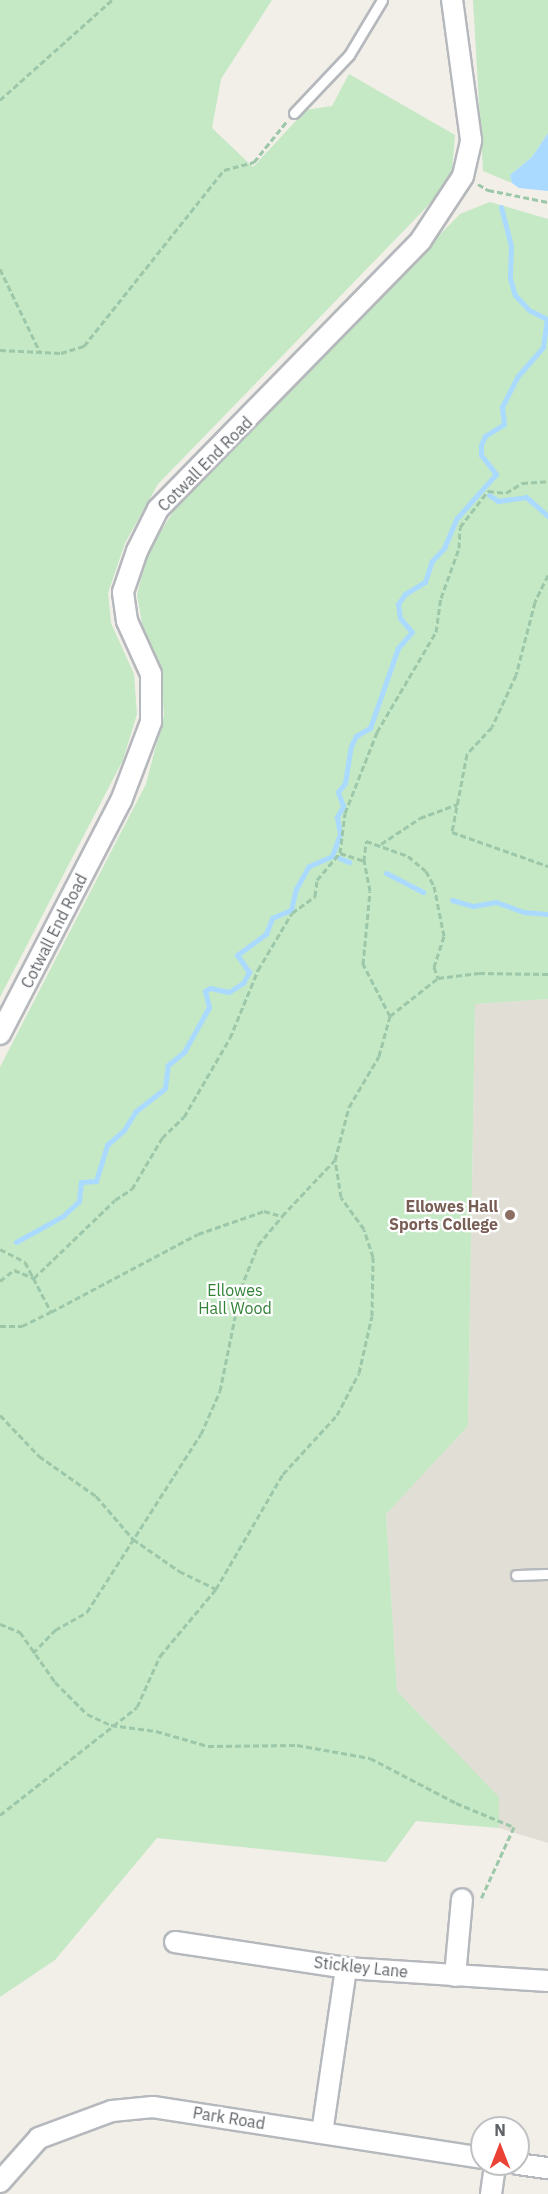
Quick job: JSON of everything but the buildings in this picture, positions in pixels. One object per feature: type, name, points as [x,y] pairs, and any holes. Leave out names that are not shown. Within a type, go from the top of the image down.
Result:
[{"type":"street","name":"Cotwall End Road","points":[[0,1034],[121,801],[152,722],[152,674],[127,621],[123,592],[137,551],[158,509],[421,240],[463,176],[471,140],[453,0]]},
{"type":"street","points":[[455,1976],[462,1899]]},
{"type":"street","name":"Stickley Lane","points":[[175,1942],[346,1968],[548,1982]]},
{"type":"street","points":[[322,2133],[346,1968]]},
{"type":"street","name":"Park Road","points":[[0,2182],[39,2138],[112,2111],[153,2107],[470,2156]]},
{"type":"street","points":[[530,2166],[548,2168]]},
{"type":"street","points":[[491,2194],[493,2176]]},
{"type":"street","points":[[0,2190],[4,2194]]},
{"type":"lane","points":[[294,113],[349,55],[382,0]]},
{"type":"lane","points":[[516,1575],[548,1574]]},
{"type":"path","points":[[0,100],[112,0]]},
{"type":"path","points":[[0,350],[61,353],[84,346],[224,170],[254,162],[294,113]]},
{"type":"path","points":[[463,176],[488,190],[548,202]]},
{"type":"path","points":[[0,269],[40,352]]},
{"type":"path","points":[[34,1278],[115,1200],[132,1189],[162,1138],[184,1117],[230,1038],[258,970],[292,913],[315,896],[317,880],[340,853],[345,813],[377,732],[436,632],[441,598],[459,548],[460,527],[488,491],[506,494],[522,483],[548,481]]},
{"type":"path","points":[[548,575],[535,602],[516,675],[492,727],[467,754],[452,832],[548,866]]},
{"type":"path","points":[[381,844],[420,818],[458,804]]},
{"type":"path","points":[[390,1016],[363,964],[370,891],[364,861],[366,842],[381,844],[416,860],[434,886],[444,936],[434,967],[438,978]]},
{"type":"path","points":[[340,853],[364,861]]},
{"type":"path","points":[[0,1815],[111,1725],[137,1707],[160,1656],[216,1588],[283,1474],[337,1415],[359,1373],[372,1316],[374,1257],[363,1229],[341,1197],[335,1160],[349,1107],[379,1056],[390,1016],[438,978],[479,973],[548,974]]},
{"type":"path","points":[[33,1653],[55,1630],[87,1612],[201,1434],[220,1391],[241,1288],[258,1245],[335,1160]]},
{"type":"path","points":[[0,1326],[22,1326],[198,1234],[264,1211],[282,1216]]},
{"type":"path","points":[[0,1249],[24,1262],[51,1312]]},
{"type":"path","points":[[0,1281],[14,1270],[34,1278]]},
{"type":"path","points":[[0,1415],[39,1456],[96,1496],[133,1539],[180,1571],[216,1588]]},
{"type":"path","points":[[0,1624],[20,1632],[33,1653],[87,1714],[111,1725],[156,1731],[208,1746],[297,1745],[370,1758],[456,1803],[514,1827],[479,1903],[462,1899]]},
{"type":"shaded area","name":"Ellowes Hall Sports College","points":[[548,999],[548,1843],[499,1828],[498,1797],[397,1691],[386,1513],[468,1426],[475,1004]]},
{"type":"green space","points":[[0,0],[272,0],[221,79],[212,128],[253,167],[306,110],[332,106],[349,74],[455,135],[451,182],[158,484],[125,543],[108,593],[111,623],[134,674],[137,714],[123,760],[0,997]]},
{"type":"green space","points":[[473,0],[548,0],[548,133],[532,157],[510,175],[512,183],[483,171]]},
{"type":"green space","name":"Ellowes Hall Wood","points":[[490,202],[548,219],[548,999],[475,1004],[468,1426],[386,1514],[397,1691],[499,1797],[499,1828],[416,1821],[386,1862],[157,1838],[55,1960],[0,1997],[0,1067],[146,784],[164,715],[161,672],[144,634],[137,595],[147,554],[179,502],[460,214]]},
{"type":"water","points":[[548,133],[548,191],[519,188],[512,183],[510,175],[532,157]]},
{"type":"waterway","points":[[501,207],[511,246],[510,278],[515,295],[529,310],[547,319]]},
{"type":"waterway","points":[[16,1242],[63,1216],[79,1201],[81,1182],[96,1181],[107,1145],[124,1130],[136,1111],[165,1088],[168,1065],[184,1052],[209,1007],[205,991],[210,988],[229,992],[243,983],[249,972],[237,955],[266,934],[272,918],[291,910],[296,889],[309,866],[332,856],[340,834],[337,817],[343,806],[338,792],[345,783],[351,746],[356,736],[370,728],[398,648],[412,632],[400,618],[398,604],[405,594],[425,582],[432,561],[444,548],[457,518],[496,474],[481,455],[481,445],[485,436],[504,424],[502,407],[517,377],[543,347],[547,319]]},
{"type":"waterway","points":[[489,495],[498,501],[526,497],[548,516]]},
{"type":"waterway","points":[[339,858],[349,862]]},
{"type":"waterway","points":[[386,873],[423,892]]},
{"type":"waterway","points":[[452,900],[473,906],[496,902],[524,912],[548,914]]},
{"type":"place","name":"Ellowes Hall Sports College","points":[[510,1215]]}]
